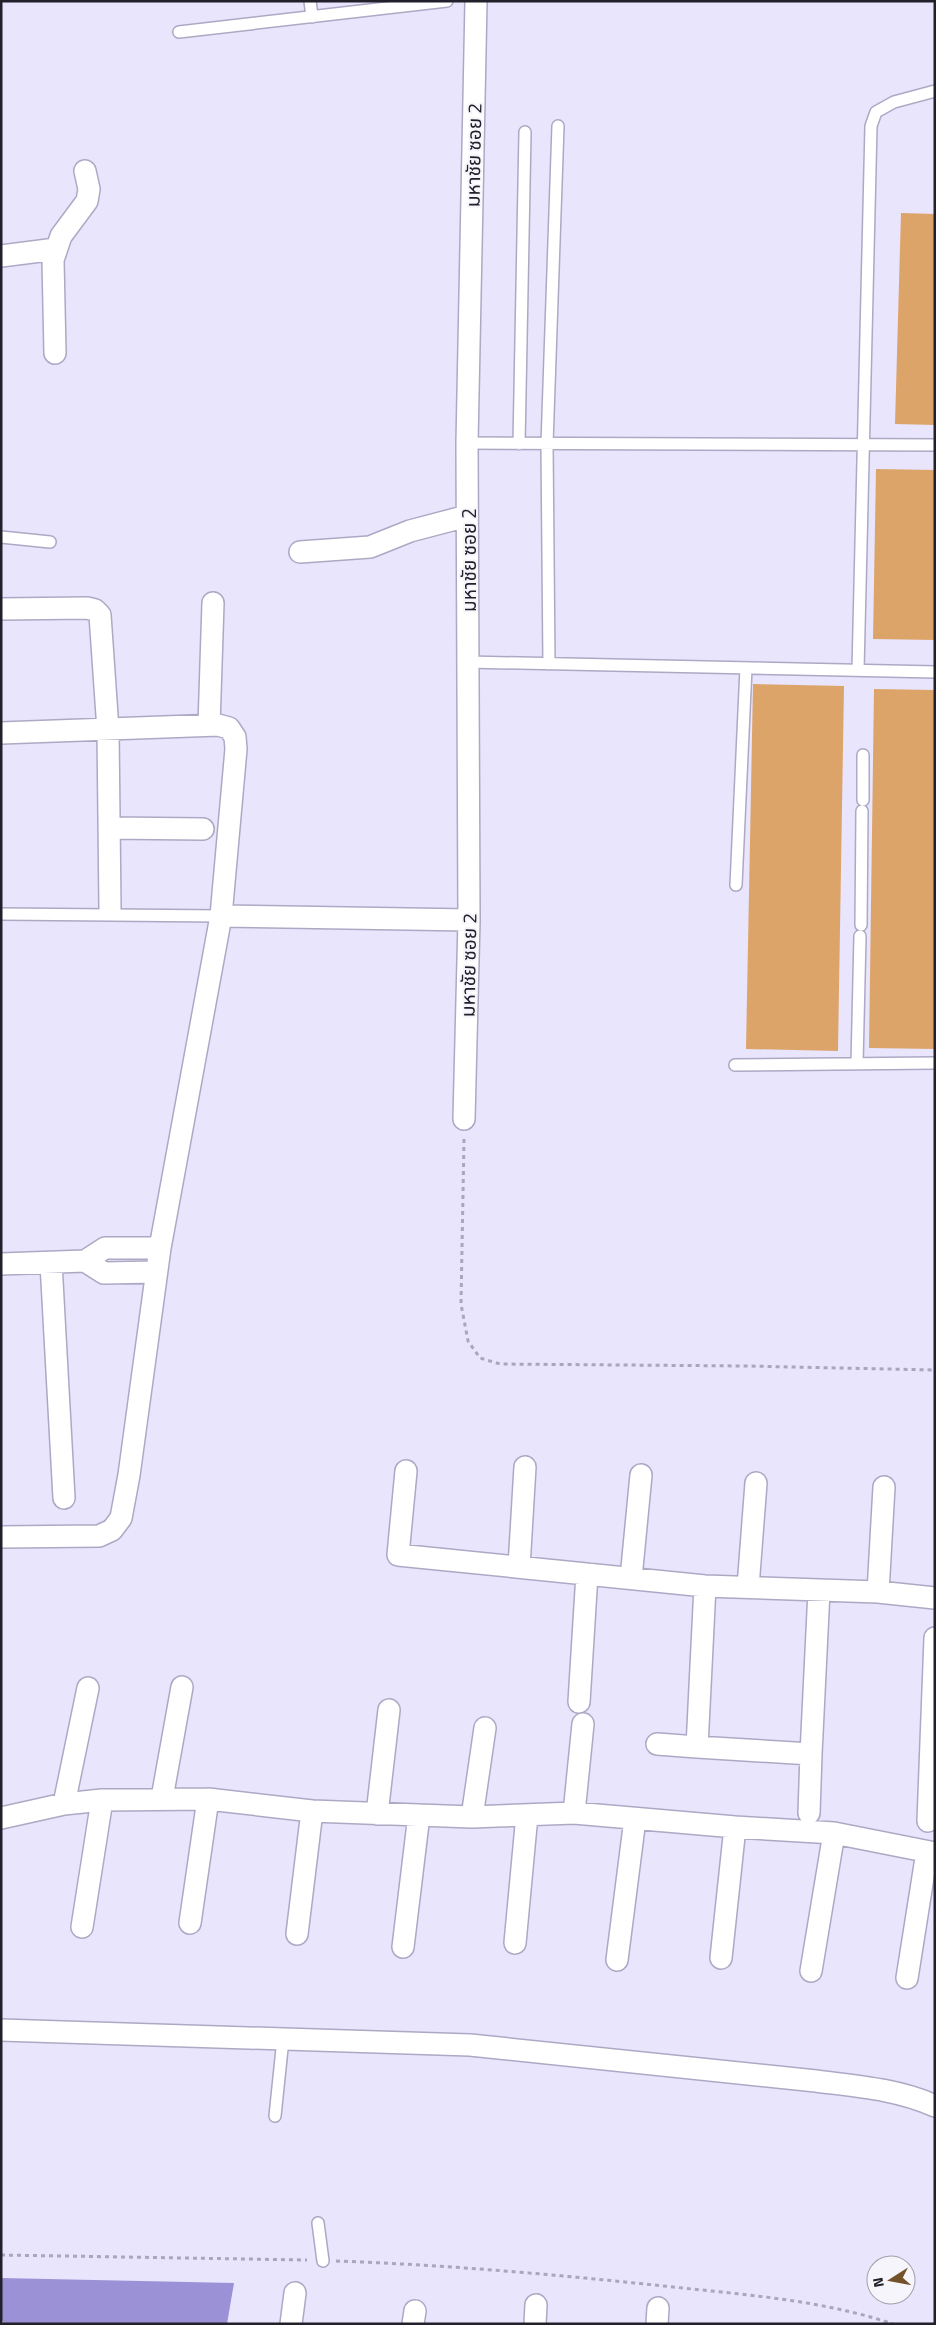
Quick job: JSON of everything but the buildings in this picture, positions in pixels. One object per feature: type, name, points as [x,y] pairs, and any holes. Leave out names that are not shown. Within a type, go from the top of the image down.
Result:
[{"type":"street","name":"มหาชัย ซอย 2","points":[[464,1119],[469,920],[467,443],[476,1]]},
{"type":"street","points":[[55,353],[54,260],[56,249],[70,222],[87,201],[88,189],[85,171]]},
{"type":"street","points":[[1,256],[56,249]]},
{"type":"street","points":[[300,552],[370,547],[410,531],[467,516]]},
{"type":"street","points":[[209,725],[213,603]]},
{"type":"street","points":[[1,609],[87,608],[95,610],[100,615],[108,730],[110,909]]},
{"type":"street","points":[[1,733],[218,724],[230,728],[235,737],[236,748],[221,916],[156,1272],[129,1475],[121,1518],[112,1530],[99,1536],[1,1537]]},
{"type":"street","points":[[110,828],[203,829]]},
{"type":"street","points":[[221,916],[469,920]]},
{"type":"street","points":[[1,1264],[85,1261],[105,1248],[160,1248]]},
{"type":"street","points":[[85,1261],[104,1273],[156,1272]]},
{"type":"street","points":[[52,1263],[64,1498]]},
{"type":"street","points":[[519,1567],[525,1467]]},
{"type":"street","points":[[406,1471],[398,1555],[705,1586],[878,1592],[935,1598]]},
{"type":"street","points":[[631,1578],[640,1475]]},
{"type":"street","points":[[748,1588],[756,1483]]},
{"type":"street","points":[[878,1592],[884,1487]]},
{"type":"street","points":[[578,1702],[587,1574]]},
{"type":"street","points":[[697,1747],[705,1586]]},
{"type":"street","points":[[809,1813],[819,1591]]},
{"type":"street","points":[[928,1821],[935,1638]]},
{"type":"street","points":[[162,1798],[182,1687]]},
{"type":"street","points":[[64,1804],[88,1688]]},
{"type":"street","points":[[377,1814],[389,1710]]},
{"type":"street","points":[[574,1814],[583,1724]]},
{"type":"street","points":[[472,1817],[485,1728]]},
{"type":"street","points":[[657,1744],[811,1754]]},
{"type":"street","points":[[1,1818],[64,1804],[102,1800],[162,1798],[208,1799],[312,1811],[377,1814],[472,1817],[574,1814],[834,1833],[931,1853],[907,1978]]},
{"type":"street","points":[[190,1922],[208,1799]]},
{"type":"street","points":[[82,1927],[102,1800]]},
{"type":"street","points":[[297,1934],[312,1811]]},
{"type":"street","points":[[403,1947],[419,1815]]},
{"type":"street","points":[[515,1942],[528,1815]]},
{"type":"street","points":[[617,1960],[635,1819]]},
{"type":"street","points":[[721,1958],[735,1827]]},
{"type":"street","points":[[811,1971],[834,1833]]},
{"type":"street","points":[[1,2030],[470,2045],[872,2088],[924,2101],[935,2106]]},
{"type":"street","points":[[291,2324],[295,2293]]},
{"type":"lane","points":[[310,1],[312,17]]},
{"type":"lane","points":[[179,32],[447,1]]},
{"type":"lane","points":[[858,670],[871,126],[876,112],[894,102],[935,92]]},
{"type":"lane","points":[[549,664],[547,444],[558,126]]},
{"type":"lane","points":[[519,444],[525,132]]},
{"type":"lane","points":[[467,443],[935,445]]},
{"type":"lane","points":[[1,537],[50,542]]},
{"type":"lane","points":[[468,662],[935,672]]},
{"type":"lane","points":[[736,885],[746,668]]},
{"type":"lane","points":[[857,1064],[863,754]]},
{"type":"lane","points":[[1,914],[221,916]]},
{"type":"lane","points":[[735,1065],[935,1063]]},
{"type":"lane","points":[[275,2116],[283,2039]]},
{"type":"lane","points":[[318,2223],[324,2261]]},
{"type":"path","points":[[464,1119],[461,1304],[468,1341],[480,1358],[500,1364],[935,1370]]},
{"type":"path","points":[[1,2255],[378,2262],[570,2276],[782,2299],[859,2312],[893,2324]]},
{"type":"shaded area","points":[[1,2278],[234,2283],[227,2324],[4,2324],[1,2318]]}]
